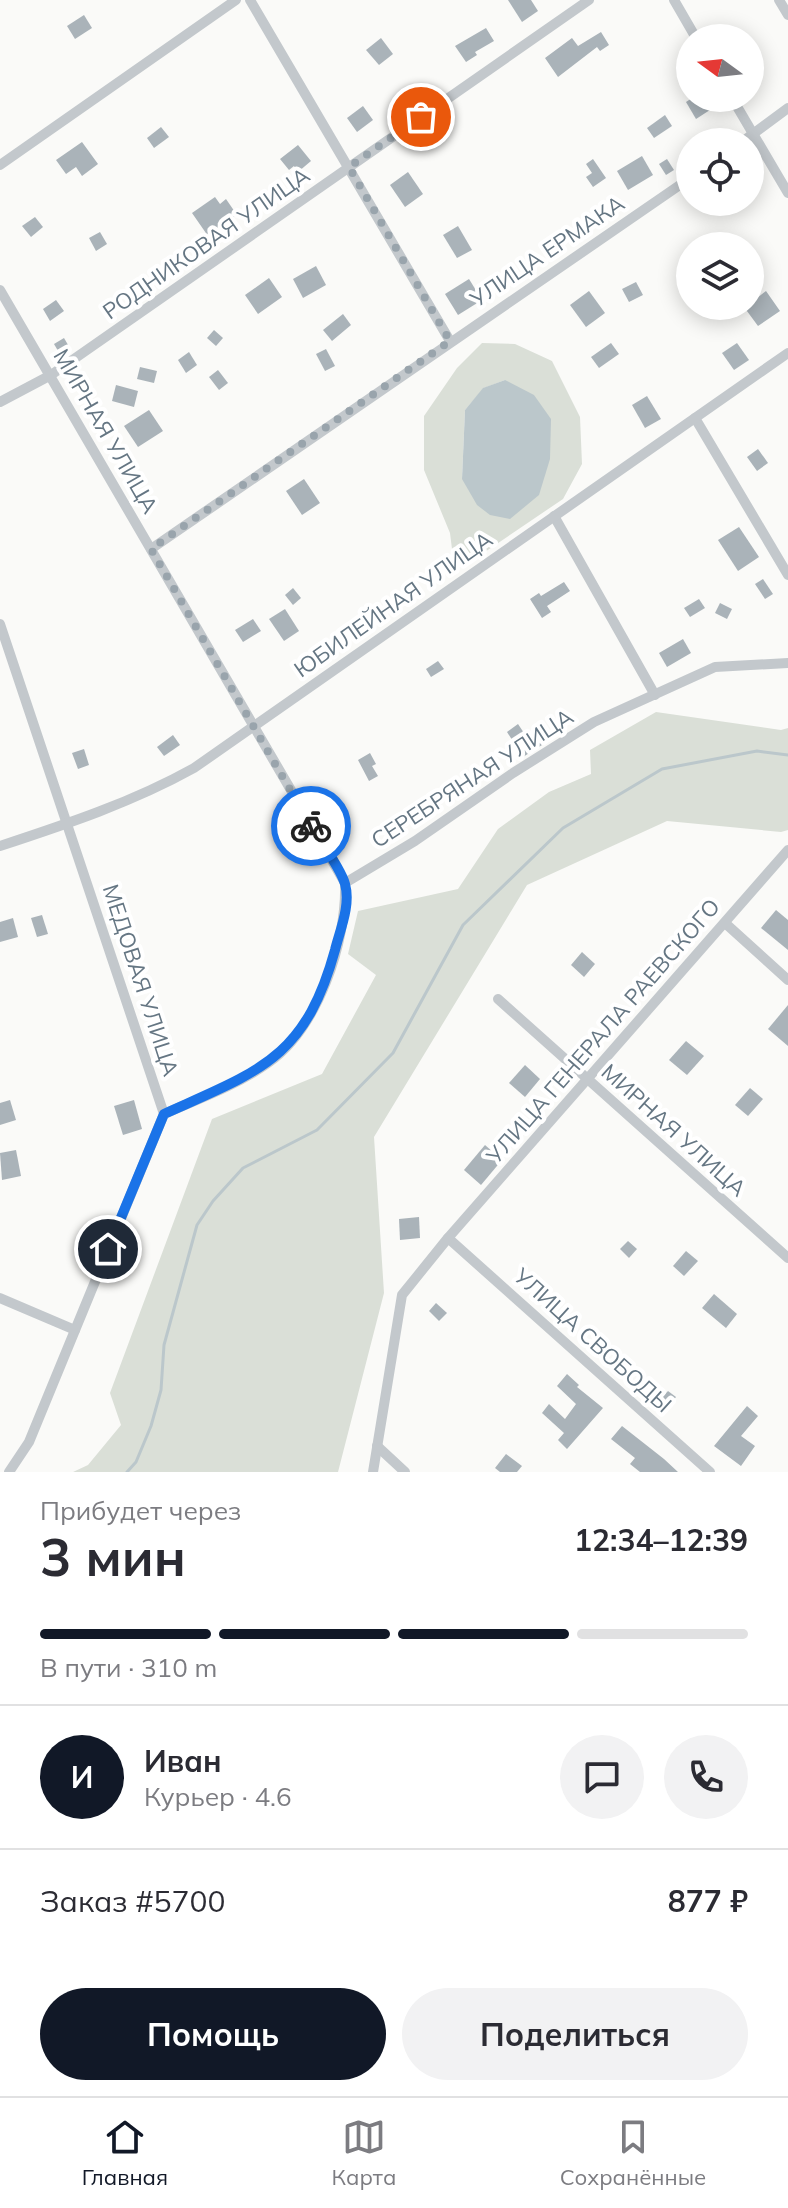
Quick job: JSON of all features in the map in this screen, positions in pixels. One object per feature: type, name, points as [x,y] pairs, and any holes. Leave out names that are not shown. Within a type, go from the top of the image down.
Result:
[{"type":"street","points":[[0,165],[236,0]]},
{"type":"street","points":[[250,0],[450,341]]},
{"type":"street","name":"РОДНИКОВАЯ УЛИЦА","points":[[0,402],[51,375],[589,0]]},
{"type":"street","points":[[674,0],[688,24]]},
{"type":"street","points":[[779,0],[788,15]]},
{"type":"street","points":[[762,128],[788,108]]},
{"type":"street","points":[[764,153],[788,193]]},
{"type":"street","name":"УЛИЦА ЕРМАКА","points":[[151,549],[676,188]]},
{"type":"street","name":"МИРНАЯ УЛИЦА","points":[[0,290],[345,883]]},
{"type":"street","name":"ЮБИЛЕЙНАЯ УЛИЦА","points":[[0,846],[68,824],[168,783],[194,768],[788,353]]},
{"type":"street","points":[[695,418],[788,575]]},
{"type":"street","points":[[554,516],[655,695]]},
{"type":"street","name":"МЕДОВАЯ УЛИЦА","points":[[0,624],[164,1114]]},
{"type":"street","name":"СЕРЕБРЯНАЯ УЛИЦА","points":[[345,883],[415,841],[594,722],[715,667],[788,663]]},
{"type":"street","name":"УЛИЦА ГЕНЕРАЛА РАЕВСКОГО","points":[[373,1472],[402,1295],[448,1238],[788,850]]},
{"type":"street","points":[[9,1472],[29,1442],[164,1114],[267,1064],[284,1050],[303,1027],[321,995],[331,966],[346,909],[345,883]]},
{"type":"street","points":[[725,923],[788,980]]},
{"type":"street","name":"МИРНАЯ УЛИЦА","points":[[498,999],[788,1258]]},
{"type":"street","name":"УЛИЦА СВОБОДЫ","points":[[448,1238],[710,1472]]},
{"type":"street","points":[[0,1298],[75,1330]]},
{"type":"street","points":[[377,1446],[405,1472]]},
{"type":"shaded area","points":[[482,343],[515,344],[552,361],[580,417],[582,464],[563,499],[473,560],[457,563],[453,557],[450,533],[424,470],[424,416],[457,368]],"holes":[[[505,380],[462,479],[465,410],[484,388]]]},
{"type":"shaded area","points":[[505,380],[534,395],[551,419],[550,459],[539,495],[510,519],[490,515],[477,505],[462,479],[465,410],[483,388]]},
{"type":"shaded area","points":[[656,712],[781,730],[788,728],[788,830],[781,832],[667,821],[527,885],[374,1137],[384,1293],[338,1472],[73,1472],[88,1465],[121,1425],[110,1393],[212,1119],[322,1074],[376,975],[348,954],[358,911],[458,889],[498,829],[549,792],[591,774],[590,750]]},
{"type":"building","points":[[508,0],[531,0],[538,11],[522,22]]},
{"type":"building","points":[[84,15],[92,28],[75,39],[67,26]]},
{"type":"building","points":[[486,28],[494,41],[475,52],[477,55],[466,62],[455,46]]},
{"type":"building","points":[[601,32],[609,45],[600,51],[597,47],[558,77],[545,58],[572,38],[578,46]]},
{"type":"building","points":[[381,38],[393,54],[379,65],[366,50]]},
{"type":"building","points":[[363,106],[373,120],[357,132],[347,118]]},
{"type":"building","points":[[692,112],[707,112],[696,119]]},
{"type":"building","points":[[665,115],[672,126],[654,138],[647,128]]},
{"type":"building","points":[[161,127],[169,137],[154,148],[147,138]]},
{"type":"building","points":[[82,142],[98,164],[82,176],[76,167],[66,174],[56,160]]},
{"type":"building","points":[[298,145],[311,161],[298,172],[294,166],[289,170],[280,159]]},
{"type":"building","points":[[642,156],[653,175],[628,190],[617,171]]},
{"type":"building","points":[[593,159],[606,178],[593,187],[586,177],[592,173],[586,164]]},
{"type":"building","points":[[667,159],[674,170],[666,175],[659,164]]},
{"type":"building","points":[[408,172],[423,194],[405,207],[390,185]]},
{"type":"building","points":[[215,197],[220,204],[226,199],[237,215],[208,236],[192,213]]},
{"type":"building","points":[[35,217],[43,227],[31,237],[22,226]]},
{"type":"building","points":[[458,226],[472,250],[457,258],[443,235]]},
{"type":"building","points":[[100,232],[107,244],[96,251],[89,238]]},
{"type":"building","points":[[316,266],[326,285],[303,298],[293,279]]},
{"type":"building","points":[[269,278],[282,297],[258,314],[245,295]]},
{"type":"building","points":[[469,279],[482,300],[458,315],[445,294]]},
{"type":"building","points":[[636,282],[643,295],[629,302],[622,289]]},
{"type":"building","points":[[589,291],[605,313],[586,327],[570,305]]},
{"type":"building","points":[[766,291],[780,311],[758,326],[754,320],[764,320]]},
{"type":"building","points":[[56,300],[64,311],[50,321],[43,309]]},
{"type":"building","points":[[343,314],[351,325],[332,341],[323,330]]},
{"type":"building","points":[[214,330],[223,338],[216,346],[207,338]]},
{"type":"building","points":[[64,338],[71,350],[61,356],[54,344]]},
{"type":"building","points":[[611,343],[619,354],[599,368],[591,357]]},
{"type":"building","points":[[737,343],[749,360],[734,370],[722,353]]},
{"type":"building","points":[[326,349],[335,366],[325,371],[316,354]]},
{"type":"building","points":[[189,352],[197,365],[186,373],[178,360]]},
{"type":"building","points":[[140,367],[157,371],[154,383],[137,379]]},
{"type":"building","points":[[218,370],[228,383],[219,390],[209,377]]},
{"type":"building","points":[[116,385],[138,391],[134,407],[112,401]]},
{"type":"building","points":[[647,396],[661,419],[645,428],[632,405]]},
{"type":"building","points":[[149,410],[163,431],[138,447],[124,426]]},
{"type":"building","points":[[758,449],[768,463],[757,471],[747,457]]},
{"type":"building","points":[[304,479],[320,503],[302,515],[286,491]]},
{"type":"building","points":[[739,527],[759,557],[738,571],[718,540]]},
{"type":"building","points":[[763,579],[773,594],[765,599],[755,584]]},
{"type":"building","points":[[564,582],[570,591],[547,606],[551,612],[542,618],[530,599]]},
{"type":"building","points":[[293,588],[301,598],[293,605],[285,595]]},
{"type":"building","points":[[699,599],[705,608],[690,617],[684,608]]},
{"type":"building","points":[[720,603],[732,609],[727,619],[715,613]]},
{"type":"building","points":[[285,609],[299,631],[284,641],[269,619]]},
{"type":"building","points":[[253,619],[261,631],[243,642],[235,630]]},
{"type":"building","points":[[683,639],[691,653],[667,667],[659,653]]},
{"type":"building","points":[[438,661],[444,669],[431,677],[426,669]]},
{"type":"building","points":[[518,724],[528,739],[535,735],[542,745],[523,757],[507,732]]},
{"type":"building","points":[[173,735],[180,745],[164,756],[157,747]]},
{"type":"building","points":[[84,749],[89,765],[78,769],[72,753]]},
{"type":"building","points":[[370,753],[378,776],[369,781],[358,760]]},
{"type":"building","points":[[776,910],[788,920],[788,950],[761,928]]},
{"type":"building","points":[[42,915],[48,934],[37,937],[31,918]]},
{"type":"building","points":[[13,918],[18,937],[0,942],[0,922]]},
{"type":"building","points":[[582,952],[595,964],[584,977],[571,965]]},
{"type":"building","points":[[788,1005],[788,1046],[768,1029]]},
{"type":"building","points":[[686,1041],[704,1056],[687,1075],[669,1060]]},
{"type":"building","points":[[525,1065],[540,1079],[525,1097],[509,1083]]},
{"type":"building","points":[[750,1088],[763,1099],[748,1116],[735,1105]]},
{"type":"building","points":[[10,1100],[16,1120],[0,1125],[0,1103]]},
{"type":"building","points":[[134,1100],[142,1129],[123,1135],[114,1106]]},
{"type":"building","points":[[485,1145],[502,1160],[481,1185],[464,1170]]},
{"type":"building","points":[[16,1150],[21,1176],[2,1180],[0,1153]]},
{"type":"building","points":[[419,1217],[420,1238],[400,1240],[399,1219]]},
{"type":"building","points":[[628,1241],[637,1249],[629,1258],[620,1249]]},
{"type":"building","points":[[686,1251],[698,1261],[684,1276],[673,1266]]},
{"type":"building","points":[[714,1294],[737,1314],[726,1328],[702,1308]]},
{"type":"building","points":[[436,1303],[447,1313],[439,1321],[429,1311]]},
{"type":"building","points":[[567,1374],[579,1385],[577,1387],[603,1408],[567,1449],[558,1440],[564,1433],[542,1413],[549,1404],[565,1419],[576,1404],[557,1386]]},
{"type":"building","points":[[668,1391],[676,1397],[667,1408],[659,1401]]},
{"type":"building","points":[[747,1406],[758,1416],[741,1436],[755,1446],[741,1466],[714,1446]]},
{"type":"building","points":[[622,1426],[678,1472],[640,1472],[630,1464],[635,1458],[611,1439]]},
{"type":"building","points":[[506,1454],[522,1466],[517,1472],[500,1472],[495,1468]]},
{"type":"waterway","points":[[127,1472],[136,1462],[151,1426],[161,1390],[164,1345],[197,1225],[213,1201],[243,1168],[317,1130],[393,1053],[463,925],[563,828],[662,769],[757,751],[788,755]]},
{"type":"way so far","points":[[311,826],[151,549],[450,341],[349,167],[421,117]]},
{"type":"route","points":[[108,1249],[164,1114],[267,1064],[284,1050],[303,1027],[321,995],[346,909],[345,883],[311,826]]}]
